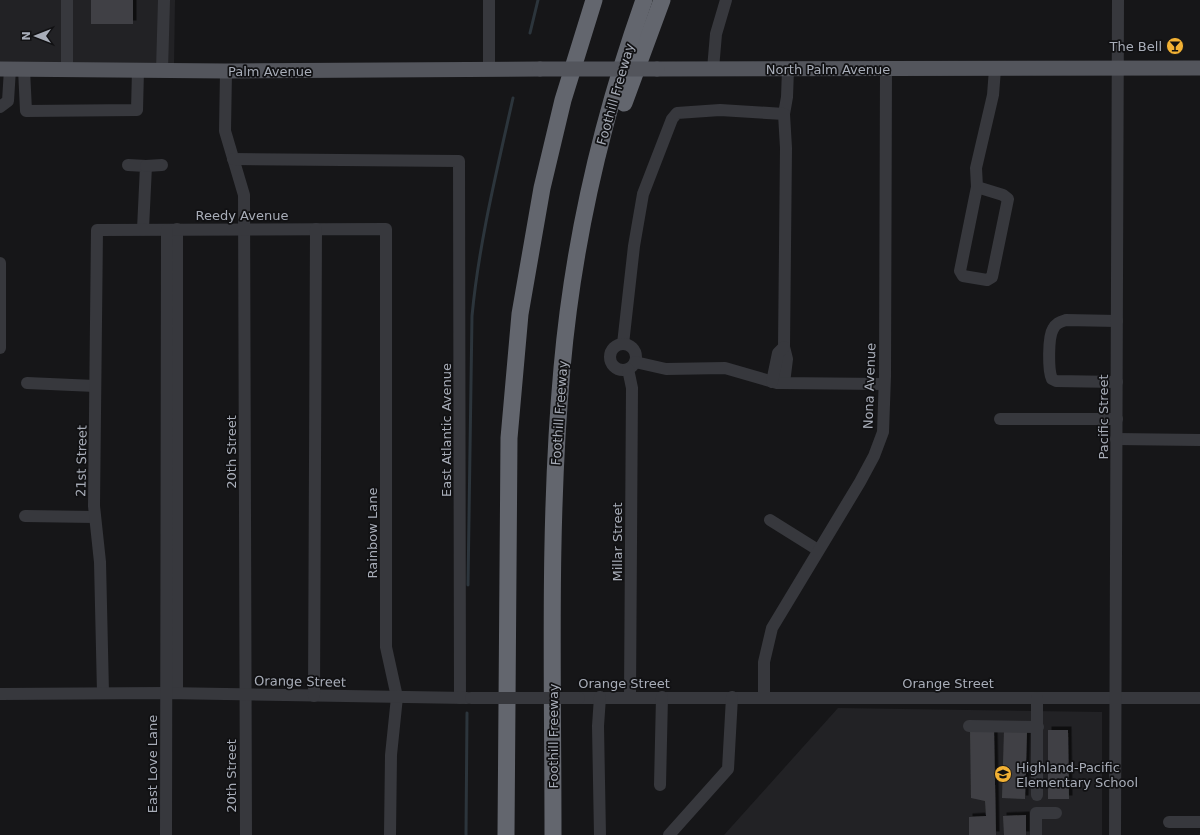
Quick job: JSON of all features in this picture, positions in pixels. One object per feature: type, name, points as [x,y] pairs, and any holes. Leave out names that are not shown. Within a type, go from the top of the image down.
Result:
[{"type":"highway","points":[[506,835],[509,438],[520,314],[542,188],[563,100],[594,0]]},
{"type":"highway","name":"Foothill Freeway","points":[[553,835],[554,484],[561,380],[569,308],[582,231],[602,139],[644,0]]},
{"type":"highway","points":[[569,308],[602,174],[627,91],[662,0]]},
{"type":"main road","points":[[1117,69],[1200,68]]},
{"type":"main road","name":"Palm Avenue","points":[[11,69],[226,71],[540,69]]},
{"type":"main road","name":"North Palm Avenue","points":[[540,69],[1117,69]]},
{"type":"street","points":[[67,0],[67,70]]},
{"type":"street","points":[[162,70],[164,0]]},
{"type":"street","points":[[488,0],[488,69]]},
{"type":"street","points":[[713,69],[716,34],[726,0]]},
{"type":"street","name":"Pacific Street","points":[[1115,835],[1118,0]]},
{"type":"street","points":[[11,69],[26,111],[137,110],[138,70]]},
{"type":"street","points":[[0,107],[8,101],[11,69]]},
{"type":"street","points":[[778,382],[787,359],[784,347],[786,148],[784,114],[787,97],[788,69]]},
{"type":"street","points":[[977,186],[1003,195],[1008,199],[992,277],[987,280],[963,276],[960,271],[977,186],[976,168],[993,95],[995,69]]},
{"type":"street","name":"Nona Avenue","points":[[764,696],[764,662],[772,628],[860,482],[874,456],[883,432],[886,70]]},
{"type":"street","name":"20th Street","points":[[226,71],[225,131],[244,195],[245,228],[246,835]]},
{"type":"street","points":[[623,344],[633,254],[644,194],[672,119],[676,113],[720,110],[784,114]]},
{"type":"street","name":"East Atlantic Avenue","points":[[234,159],[459,161],[466,698]]},
{"type":"street","points":[[128,165],[162,165]]},
{"type":"street","points":[[143,229],[146,166]]},
{"type":"street","name":"Reedy Avenue","points":[[97,230],[245,228],[386,229]]},
{"type":"street","name":"East Love Lane","points":[[166,835],[171,693],[172,229]]},
{"type":"street","points":[[314,696],[316,229]]},
{"type":"street","name":"Rainbow Lane","points":[[386,229],[386,647],[396,697],[391,755],[390,835]]},
{"type":"street","name":"21st Street","points":[[97,230],[95,517],[100,562],[103,693]]},
{"type":"street","points":[[0,263],[0,348]]},
{"type":"street","points":[[1117,321],[1066,320],[1058,322],[1051,332],[1050,370],[1052,379],[1056,381],[1117,382]]},
{"type":"street","points":[[631,366],[636,358],[634,350],[623,344],[616,346],[610,357],[616,368],[631,366],[666,369],[725,368],[778,382],[884,384]]},
{"type":"street","name":"Millar Street","points":[[630,697],[631,366]]},
{"type":"street","points":[[27,383],[96,386]]},
{"type":"street","points":[[1000,419],[1117,419]]},
{"type":"street","points":[[1116,439],[1200,440]]},
{"type":"street","points":[[25,516],[95,517]]},
{"type":"street","points":[[770,520],[818,550]]},
{"type":"street","name":"Orange Street","points":[[0,694],[171,693],[466,698],[764,696],[1200,698]]},
{"type":"street","points":[[660,785],[662,697]]},
{"type":"street","points":[[669,835],[728,769],[732,697]]},
{"type":"street","points":[[600,698],[598,726],[600,835]]},
{"type":"street","points":[[1037,698],[1037,795]]},
{"type":"street","points":[[969,726],[1038,727]]},
{"type":"street","points":[[1036,835],[1036,812],[1056,813]]},
{"type":"street","points":[[1169,822],[1200,822]]},
{"type":"shaded area","points":[[0,0],[175,0],[174,66],[0,66]]},
{"type":"shaded area","points":[[838,708],[1102,712],[1102,835],[724,835]]},
{"type":"building","points":[[91,0],[133,0],[133,24],[91,24]]},
{"type":"building","points":[[970,730],[994,730],[996,835],[969,835],[969,817],[986,816],[985,801],[971,798]]},
{"type":"building","points":[[1004,730],[1027,731],[1025,799],[1002,798]]},
{"type":"building","points":[[1048,730],[1068,730],[1069,799],[1048,799]]},
{"type":"building","points":[[1026,815],[1026,835],[1004,835],[1003,816]]},
{"type":"waterway","points":[[530,33],[538,0]]},
{"type":"waterway","points":[[468,585],[472,316],[484,233],[513,98]]},
{"type":"waterway","points":[[466,835],[467,713]]},
{"type":"place","name":"The Bell","points":[[1175,46]]},
{"type":"place","name":"Highland-Pacific Elementary School","points":[[1003,774]]}]
